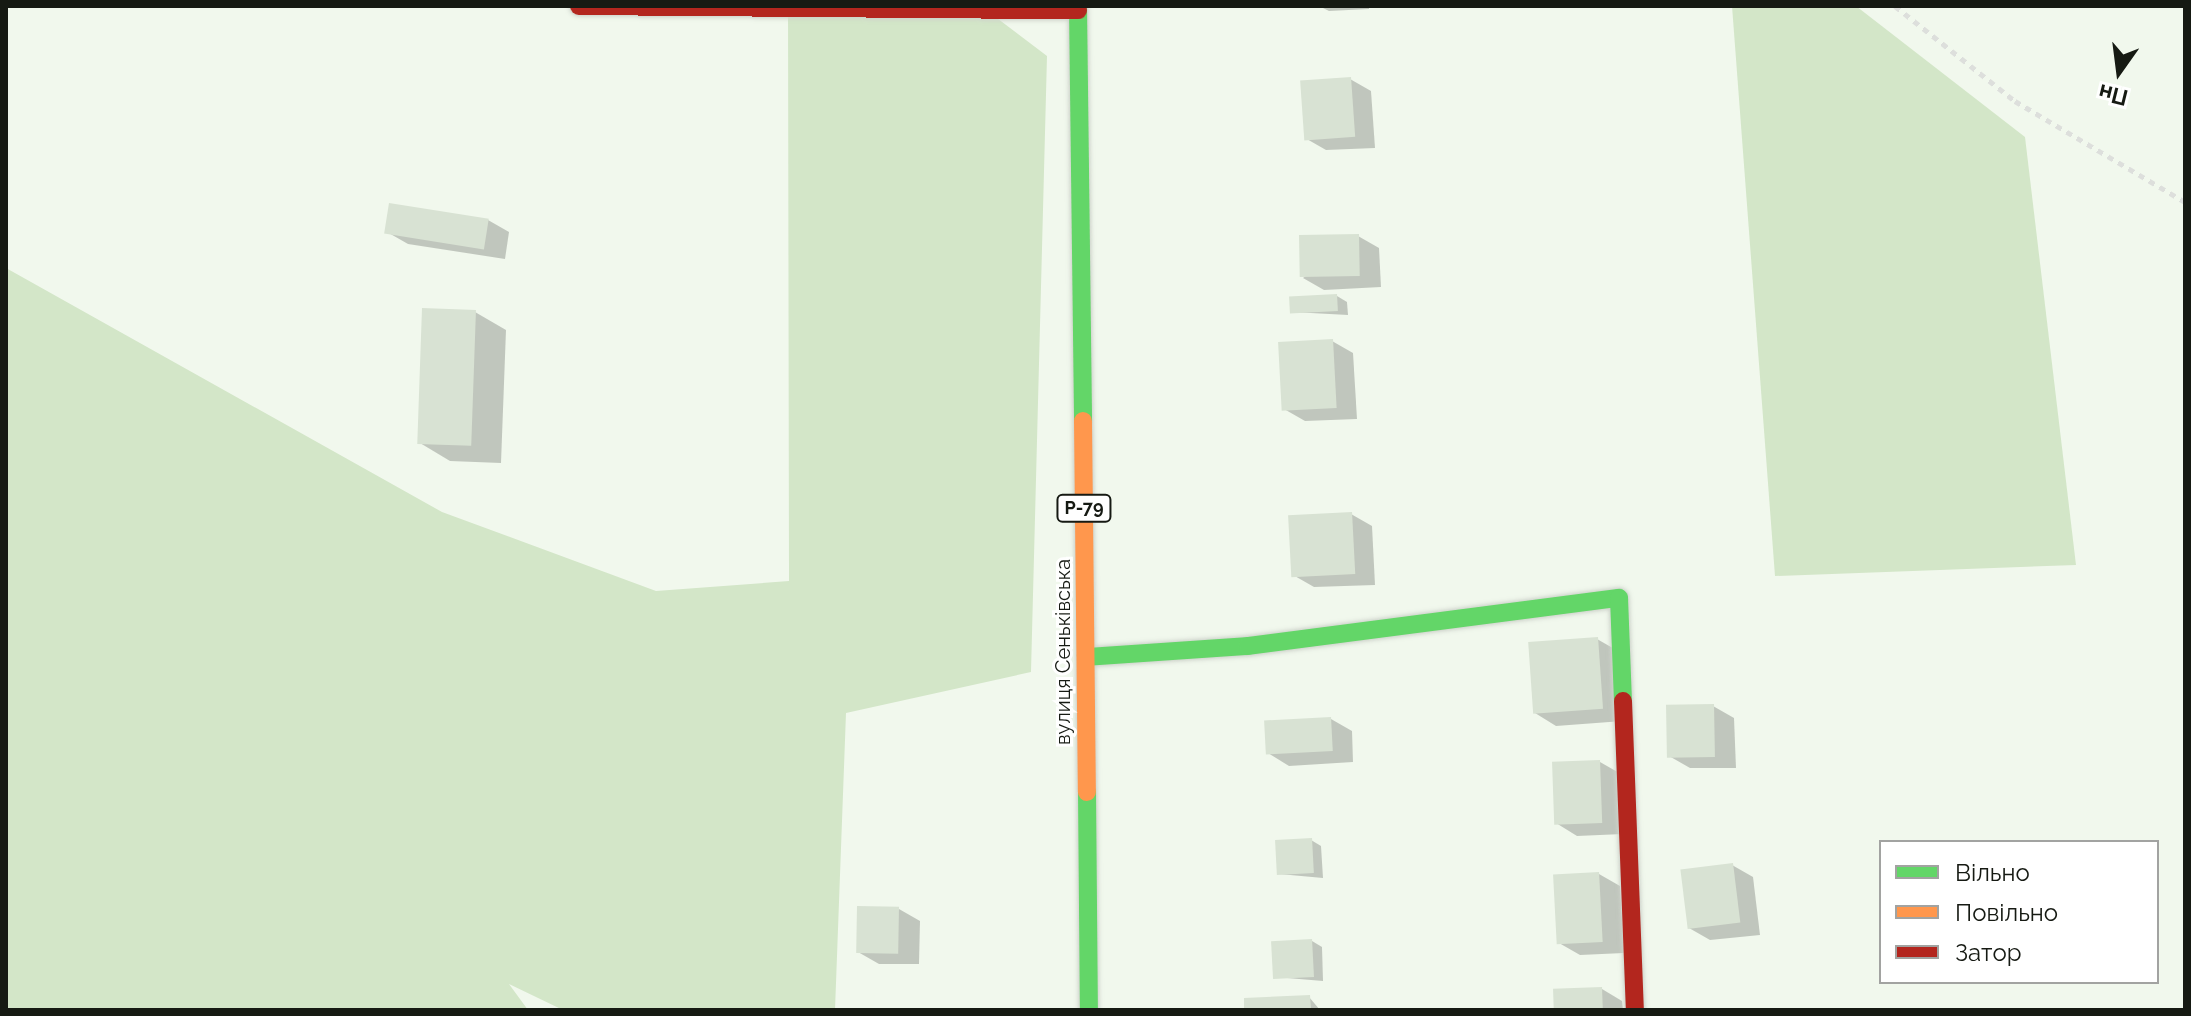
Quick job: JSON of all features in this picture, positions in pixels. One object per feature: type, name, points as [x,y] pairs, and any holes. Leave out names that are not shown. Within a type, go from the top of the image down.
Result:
[{"type":"street","points":[[579,6],[1078,8]]},
{"type":"street","name":"вулиця Сенькiвська","points":[[1078,8],[1089,1010]]},
{"type":"street","points":[[1086,657],[1248,646],[1619,598],[1635,1010]]},
{"type":"path","points":[[1895,6],[2015,101],[2185,202]]},
{"type":"green space","points":[[788,6],[981,6],[1047,56],[1031,672],[846,713],[835,1010],[563,1010],[509,984],[528,1010],[6,1010],[6,268],[442,512],[656,591],[789,581]]},
{"type":"green space","points":[[1732,6],[1856,6],[2025,137],[2076,565],[1775,576]]},
{"type":"building","points":[[1351,77],[1355,137],[1304,140],[1300,81]]},
{"type":"building","points":[[389,203],[489,219],[484,249],[384,234]]},
{"type":"building","points":[[1359,234],[1360,276],[1300,277],[1299,235]]},
{"type":"building","points":[[1337,294],[1338,311],[1290,313],[1289,297]]},
{"type":"building","points":[[422,308],[476,310],[471,446],[417,444]]},
{"type":"building","points":[[1333,339],[1337,408],[1282,411],[1278,342]]},
{"type":"building","points":[[1352,512],[1355,574],[1291,577],[1288,515]]},
{"type":"building","points":[[1598,637],[1603,709],[1533,714],[1528,642]]},
{"type":"building","points":[[1714,704],[1715,757],[1667,758],[1666,705]]},
{"type":"building","points":[[1331,717],[1333,751],[1266,754],[1264,721]]},
{"type":"building","points":[[1600,760],[1602,823],[1554,825],[1552,762]]},
{"type":"building","points":[[1312,838],[1314,873],[1277,875],[1275,840]]},
{"type":"building","points":[[1733,863],[1740,923],[1688,929],[1680,869]]},
{"type":"building","points":[[1599,872],[1603,942],[1557,944],[1553,874]]},
{"type":"building","points":[[857,906],[899,907],[898,954],[856,953]]},
{"type":"building","points":[[1312,939],[1314,977],[1273,979],[1271,941]]},
{"type":"building","points":[[1602,987],[1603,1010],[1554,1010],[1553,989]]},
{"type":"building","points":[[1310,995],[1311,1010],[1244,1010],[1244,998]]},
{"type":"traffic: fast","points":[[1078,6],[1083,421]]},
{"type":"traffic: fast","points":[[1086,657],[1248,646],[1619,598],[1623,701]]},
{"type":"traffic: fast","points":[[1087,792],[1089,1010]]},
{"type":"traffic: slow","points":[[1083,421],[1087,792]]},
{"type":"traffic: jam","points":[[579,6],[1078,10]]},
{"type":"traffic: jam","points":[[1623,701],[1635,1010]]}]
